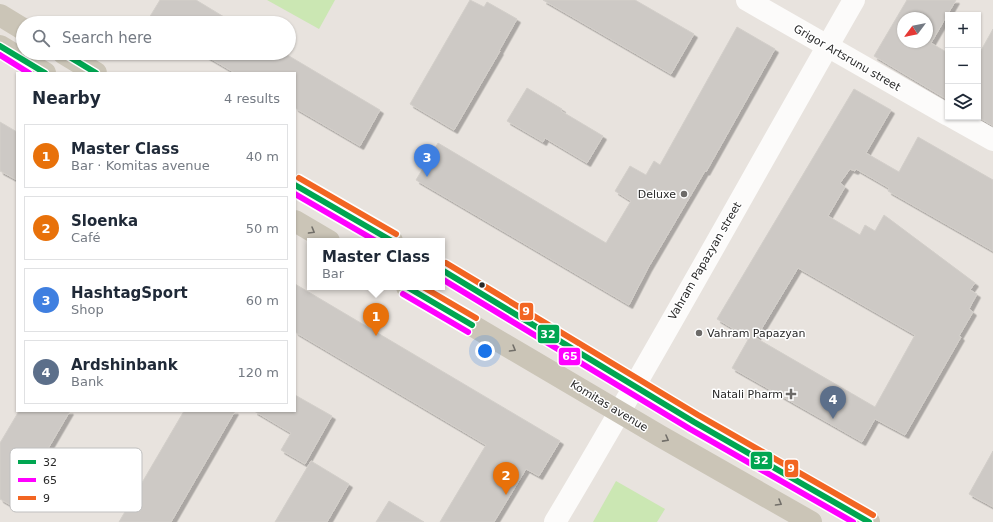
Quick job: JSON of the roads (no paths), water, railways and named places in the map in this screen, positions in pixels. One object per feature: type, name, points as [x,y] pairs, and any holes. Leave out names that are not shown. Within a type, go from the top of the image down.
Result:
[{"type":"main road","points":[[0,15],[16,25]]},
{"type":"main road","points":[[0,46],[16,56]]},
{"type":"main road","points":[[23,60],[43,72]]},
{"type":"main road","points":[[75,60],[94,72]]},
{"type":"main road","points":[[296,186],[387,238]]},
{"type":"main road","points":[[296,222],[324,238]]},
{"type":"main road","points":[[445,272],[635,385],[694,422],[869,522]]},
{"type":"main road","name":"Komitas avenue","points":[[412,290],[811,522]]},
{"type":"street","name":"Grigor Artsrunu street","points":[[747,0],[945,113]]},
{"type":"street","name":"Vahram Papazyan street","points":[[556,522],[854,0]]},
{"type":"street","points":[[957,120],[993,140]]},
{"type":"place","name":"HashtagSport","points":[[427,177]]},
{"type":"place","name":"Deluxe","points":[[684,194]]},
{"type":"place","name":"Vahram Papazyan","points":[[699,333]]},
{"type":"place","name":"Master Class","points":[[376,336]]},
{"type":"place","name":"Natali Pharm","points":[[791,394]]},
{"type":"place","name":"Ardshinbank","points":[[833,419]]},
{"type":"place","name":"Sloenka","points":[[506,495]]}]
